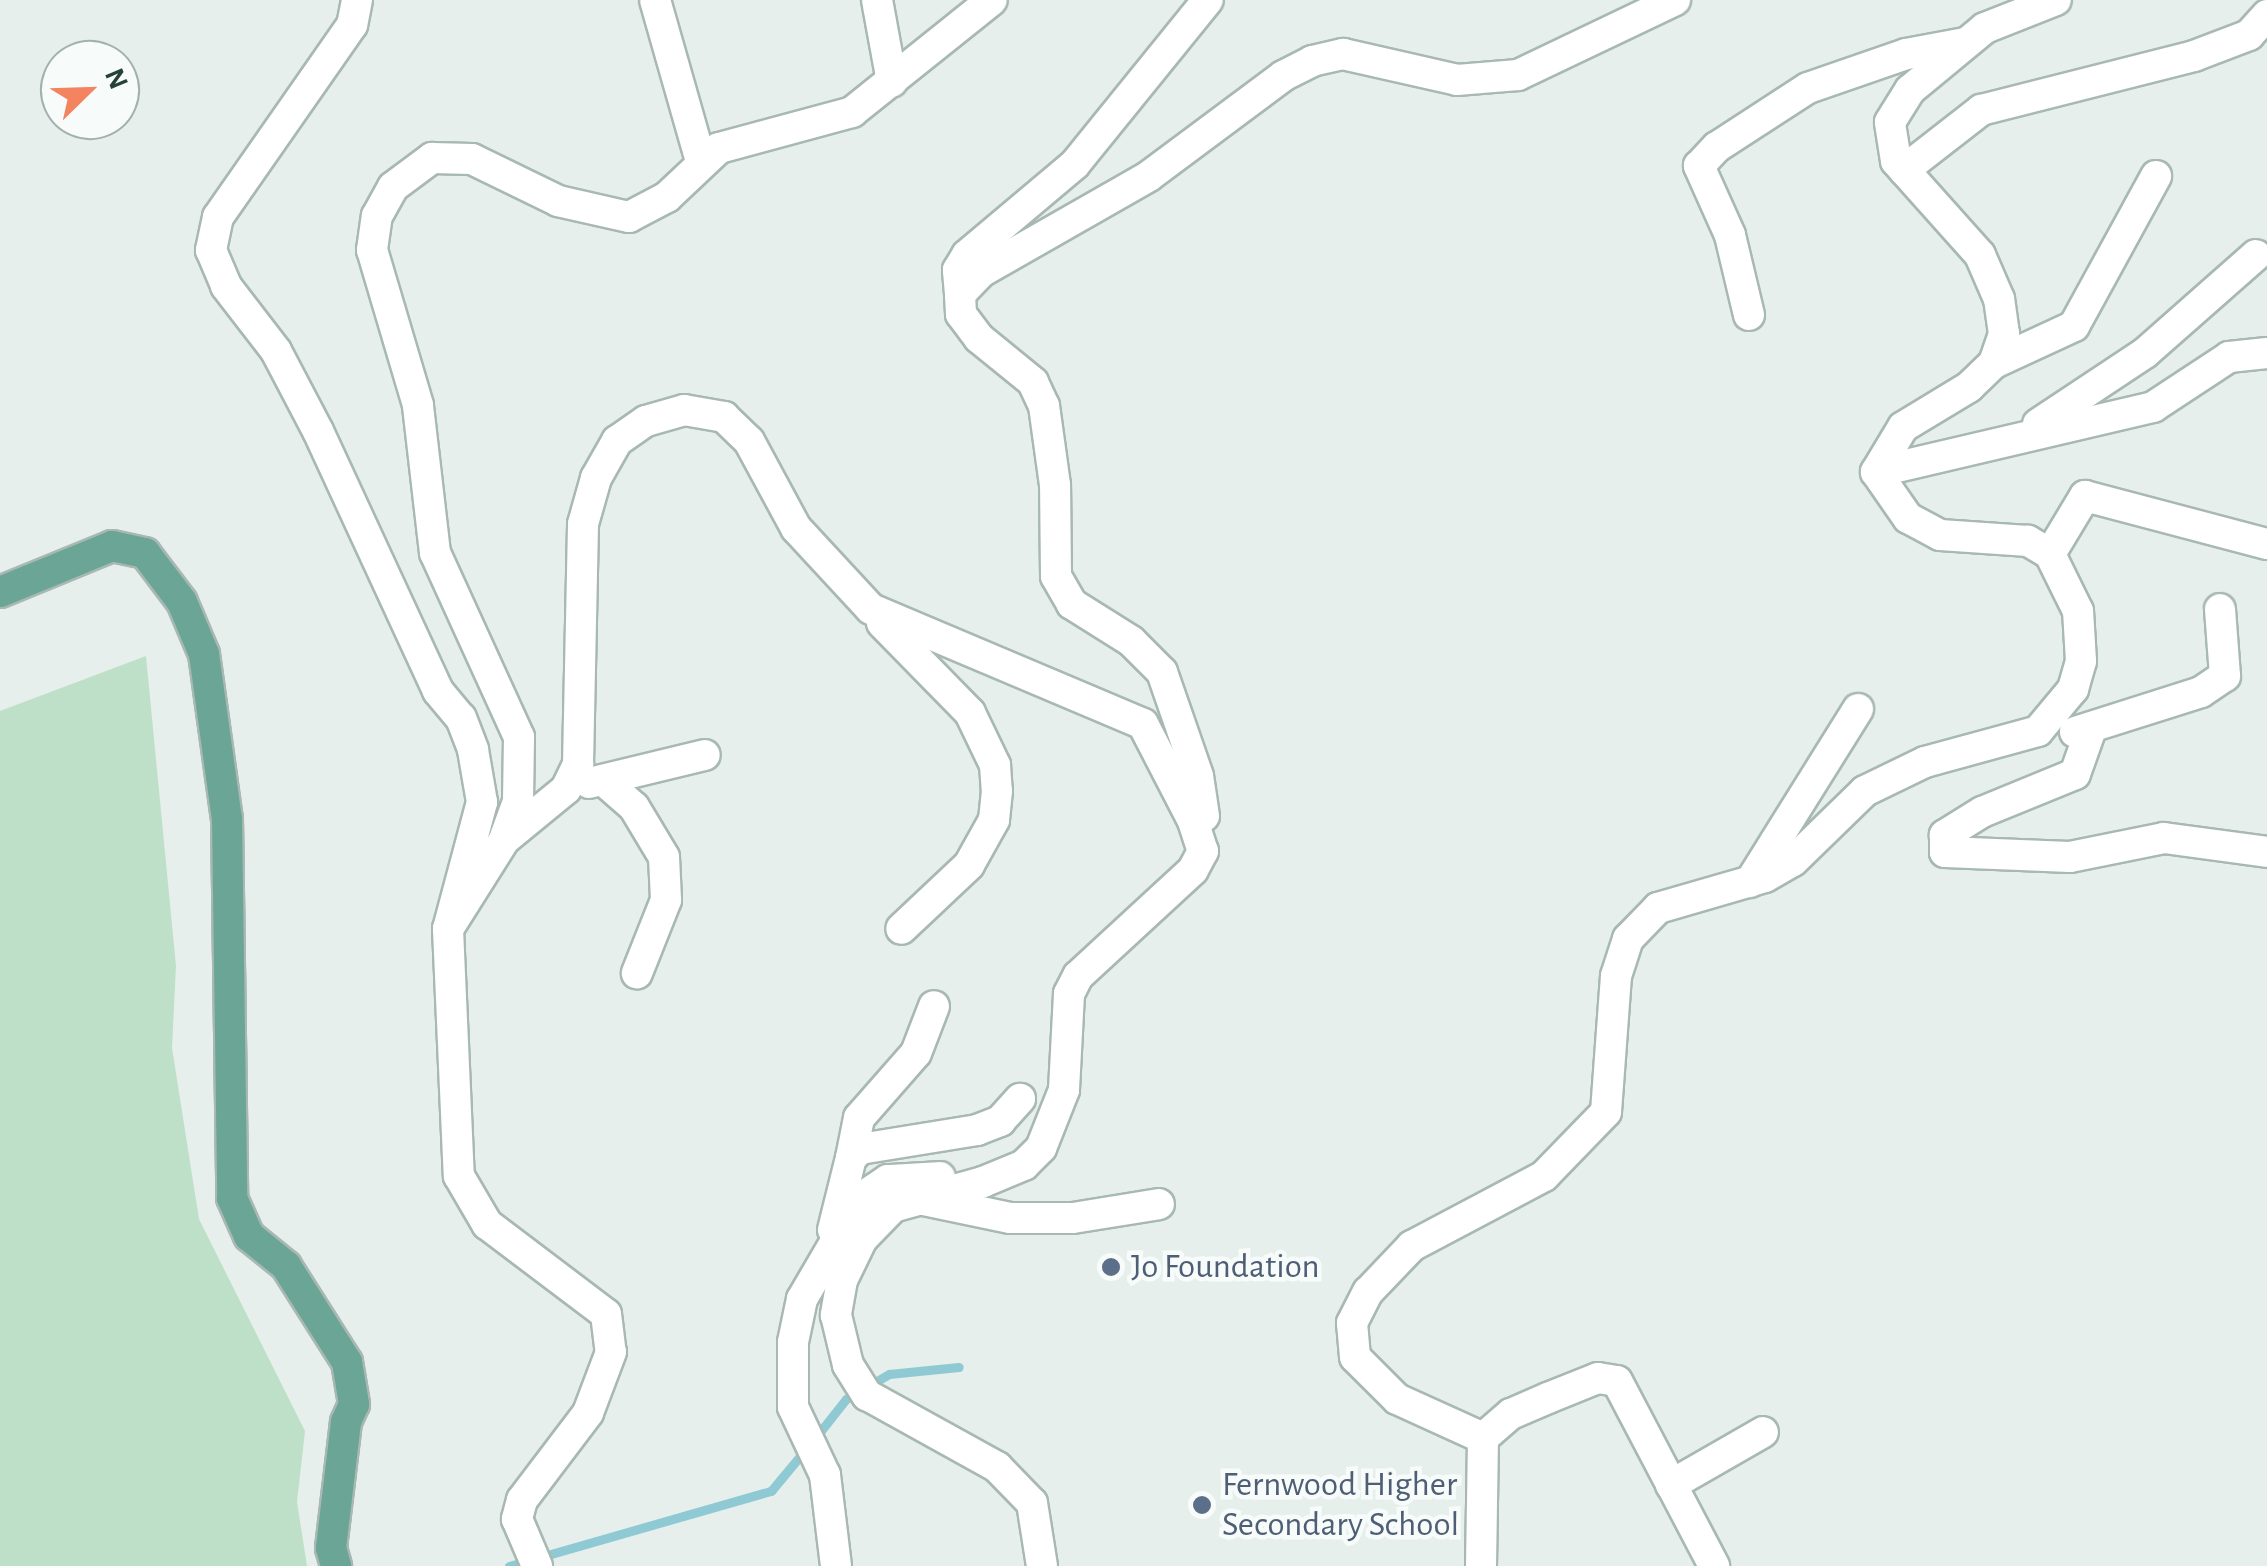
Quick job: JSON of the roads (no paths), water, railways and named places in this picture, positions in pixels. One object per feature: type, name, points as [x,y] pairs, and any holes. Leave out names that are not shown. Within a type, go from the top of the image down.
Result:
[{"type":"main road","points":[[0,592],[112,546],[145,552],[182,602],[204,654],[227,819],[232,1198],[249,1236],[286,1266],[347,1362],[354,1404],[346,1422],[333,1530],[336,1566]]},
{"type":"street","points":[[358,0],[352,24],[218,217],[212,250],[226,286],[276,351],[310,415],[438,691],[461,718],[473,750],[482,802],[448,929],[459,1176],[487,1224],[606,1314],[611,1352],[588,1413],[522,1500],[517,1520],[537,1566]]},
{"type":"street","points":[[655,0],[702,162]]},
{"type":"street","points":[[877,0],[892,82]]},
{"type":"street","points":[[448,929],[504,840],[518,801],[519,737],[435,553],[418,405],[372,250],[377,216],[393,188],[432,158],[472,159],[558,201],[630,217],[668,197],[719,148],[852,112],[992,0]]},
{"type":"street","points":[[1042,1566],[1032,1503],[1016,1484],[867,1395],[848,1365],[836,1315],[842,1280],[862,1240],[912,1197],[983,1182],[1024,1165],[1055,1124],[1064,1090],[1068,994],[1078,976],[1193,870],[1202,851],[1198,776],[1162,672],[1131,641],[1072,604],[1056,576],[1055,485],[1044,406],[1034,382],[979,338],[961,314],[958,270],[967,254],[1075,164],[1208,0]]},
{"type":"street","points":[[960,294],[980,272],[1150,176],[1283,76],[1312,61],[1343,54],[1457,80],[1518,75],[1675,0]]},
{"type":"street","points":[[1994,362],[2004,334],[1992,278],[1946,212],[1904,170],[1889,144],[1890,122],[1910,90],[1968,42],[2006,18],[2056,0]]},
{"type":"street","points":[[1904,170],[1982,110],[2178,60],[2249,35],[2266,20]]},
{"type":"street","points":[[1749,314],[1730,235],[1699,166],[1717,146],[1808,88],[1906,54],[1968,42]]},
{"type":"street","points":[[1876,472],[1902,427],[1969,387],[1994,362],[2074,326],[2156,176]]},
{"type":"street","points":[[2006,445],[2144,353],[2256,255]]},
{"type":"street","points":[[1876,472],[2006,445],[2102,415],[2153,407],[2229,357],[2267,353]]},
{"type":"street","points":[[504,840],[566,788],[583,747],[583,524],[596,478],[617,442],[646,420],[684,410],[724,417],[750,441],[796,528],[970,713],[995,765],[994,820],[985,840],[947,890],[901,929]]},
{"type":"street","points":[[1483,1438],[1397,1399],[1354,1358],[1352,1323],[1394,1260],[1544,1176],[1606,1112],[1609,1007],[1628,940],[1658,908],[1750,882],[1792,861],[1865,790],[1891,776],[2038,732],[2060,712],[2082,661],[2078,611],[2050,554],[2028,541],[1940,534],[1908,518],[1876,472]]},
{"type":"street","points":[[2050,554],[2085,496],[2267,544]]},
{"type":"street","points":[[871,609],[1143,724],[1182,790],[1202,851]]},
{"type":"street","points":[[2012,740],[2091,729],[2201,692],[2225,676],[2220,609]]},
{"type":"street","points":[[1750,882],[1858,708]]},
{"type":"street","points":[[2091,729],[2075,774],[1982,812],[1945,835],[1945,852],[2070,856],[2164,838],[2267,852]]},
{"type":"street","points":[[566,788],[705,755]]},
{"type":"street","points":[[604,780],[634,807],[664,856],[666,900],[637,973]]},
{"type":"street","points":[[829,1247],[859,1118],[916,1053],[934,1006]]},
{"type":"street","points":[[851,1158],[873,1143],[944,1140],[977,1130],[1000,1121],[1020,1099]]},
{"type":"street","points":[[836,1566],[825,1475],[793,1407],[792,1373],[802,1300],[829,1247],[861,1198],[888,1180],[925,1176],[983,1182]]},
{"type":"street","points":[[912,1197],[1010,1218],[1072,1218],[1159,1204]]},
{"type":"street","points":[[1481,1566],[1483,1438],[1511,1414],[1598,1378],[1617,1380],[1714,1566]]},
{"type":"street","points":[[1671,1486],[1763,1432]]},
{"type":"waterway","points":[[816,1437],[846,1399],[889,1374],[959,1367]]},
{"type":"waterway","points":[[509,1566],[771,1491],[806,1449]]},
{"type":"place","name":"Jo Foundation","points":[[1111,1267]]},
{"type":"place","name":"Fernwood Higher Secondary School","points":[[1202,1505]]}]
